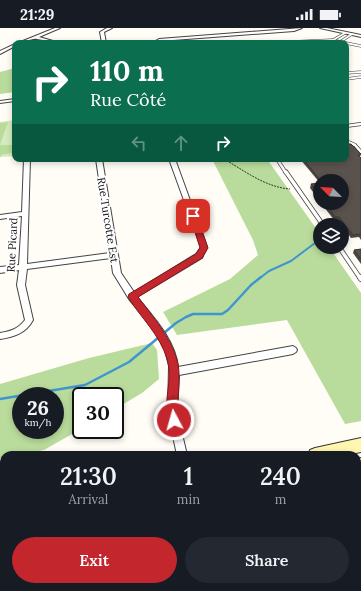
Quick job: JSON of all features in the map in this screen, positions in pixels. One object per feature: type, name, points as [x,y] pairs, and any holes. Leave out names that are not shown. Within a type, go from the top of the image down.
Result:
[{"type":"street","points":[[28,40],[58,28]]},
{"type":"street","points":[[103,40],[102,32],[110,28]]},
{"type":"street","points":[[159,40],[294,30],[300,28]]},
{"type":"street","points":[[322,28],[361,36]]},
{"type":"street","points":[[35,37],[46,40]]},
{"type":"street","points":[[0,53],[12,47]]},
{"type":"street","points":[[0,102],[12,100]]},
{"type":"street","name":"Rue Picard","points":[[0,336],[13,334],[23,329],[29,320],[21,285],[28,162]]},
{"type":"street","name":"Rue Turcotte Est","points":[[99,162],[117,273],[132,297],[162,335],[172,360],[174,372],[172,409],[181,451]]},
{"type":"street","points":[[132,297],[199,256],[204,248],[173,162]]},
{"type":"street","points":[[0,217],[25,214]]},
{"type":"street","points":[[0,270],[113,255]]},
{"type":"street","points":[[174,372],[293,350]]},
{"type":"street","points":[[333,451],[361,445]]},
{"type":"lane","points":[[333,40],[345,33]]},
{"type":"lane","points":[[343,40],[352,34]]},
{"type":"lane","points":[[349,44],[361,46]]},
{"type":"lane","points":[[349,73],[361,72]]},
{"type":"lane","points":[[349,79],[361,77]]},
{"type":"lane","points":[[349,126],[361,124]]},
{"type":"lane","points":[[349,143],[361,152]]},
{"type":"lane","points":[[279,162],[319,218]]},
{"type":"lane","points":[[344,254],[361,278]]},
{"type":"path","points":[[229,162],[273,186],[284,189],[298,189]]},
{"type":"green space","points":[[12,69],[12,92],[0,94],[0,72]]},
{"type":"green space","points":[[12,120],[12,156],[0,157],[0,122]]},
{"type":"green space","points":[[8,122],[0,145],[0,123]]},
{"type":"green space","points":[[0,145],[12,145],[12,153],[1,155],[0,158]]},
{"type":"green space","points":[[214,162],[269,162],[313,224],[313,254],[334,254],[361,293],[361,421],[345,424],[287,320],[177,335],[163,312],[230,279],[258,255],[253,240]]},
{"type":"green space","points":[[152,343],[157,350],[159,379],[142,393],[124,404],[124,387],[72,387],[72,434],[64,439],[64,387],[12,387],[12,439],[63,439],[44,450],[39,451],[0,451],[0,384],[89,358]]},
{"type":"building","points":[[349,144],[351,144],[361,154],[358,155],[361,158],[361,235],[353,235],[349,230],[349,218],[335,217],[330,210],[349,210],[349,174],[315,174],[305,162],[349,162]]},
{"type":"building","points":[[361,249],[361,259],[354,250]]},
{"type":"waterway","points":[[260,278],[269,271],[291,261],[313,244]]},
{"type":"waterway","points":[[0,399],[85,385],[129,362],[176,323],[186,317],[193,314],[222,314],[228,310],[251,285],[261,277]]},
{"type":"route","points":[[174,420],[172,409],[174,372],[168,347],[162,335],[132,297],[199,256],[203,251],[204,244],[193,216]]}]
